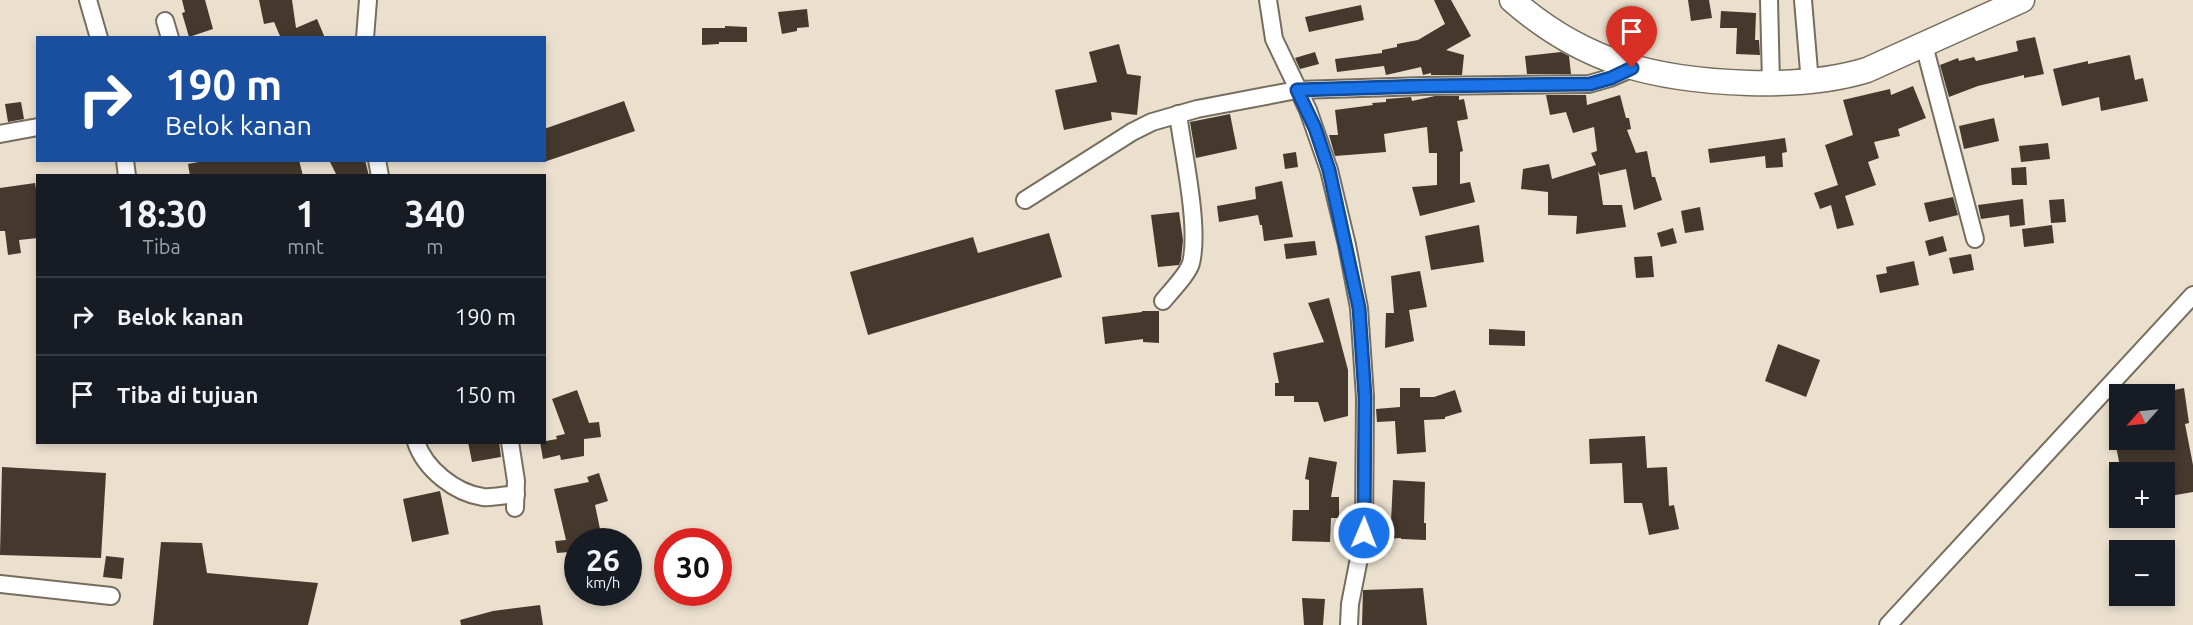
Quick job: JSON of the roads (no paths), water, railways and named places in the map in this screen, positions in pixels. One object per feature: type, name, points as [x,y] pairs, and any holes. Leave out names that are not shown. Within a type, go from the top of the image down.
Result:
[{"type":"street","points":[[88,0],[98,36]]},
{"type":"street","points":[[365,36],[368,0]]},
{"type":"street","points":[[1268,0],[1274,39],[1315,128],[1329,170],[1359,308],[1365,397],[1364,533],[1350,604],[1349,625]]},
{"type":"street","points":[[1512,0],[1535,20],[1579,48],[1632,68],[1709,82],[1771,83],[1810,83],[1849,76],[2022,0]]},
{"type":"street","points":[[1769,0],[1771,83]]},
{"type":"street","points":[[1803,0],[1810,83]]},
{"type":"street","points":[[165,21],[169,36]]},
{"type":"street","points":[[1924,45],[1975,239]]},
{"type":"street","points":[[1025,200],[1132,132],[1152,122],[1178,114],[1297,90],[1590,84],[1611,78],[1632,68]]},
{"type":"street","points":[[1164,301],[1190,265],[1193,245],[1190,198],[1178,114]]},
{"type":"street","points":[[0,134],[36,127]]},
{"type":"street","points":[[1888,625],[2193,295]]},
{"type":"street","points":[[417,444],[429,466],[446,481],[464,491],[483,497],[515,501],[514,458],[510,444]]},
{"type":"street","points":[[0,584],[111,596]]}]
